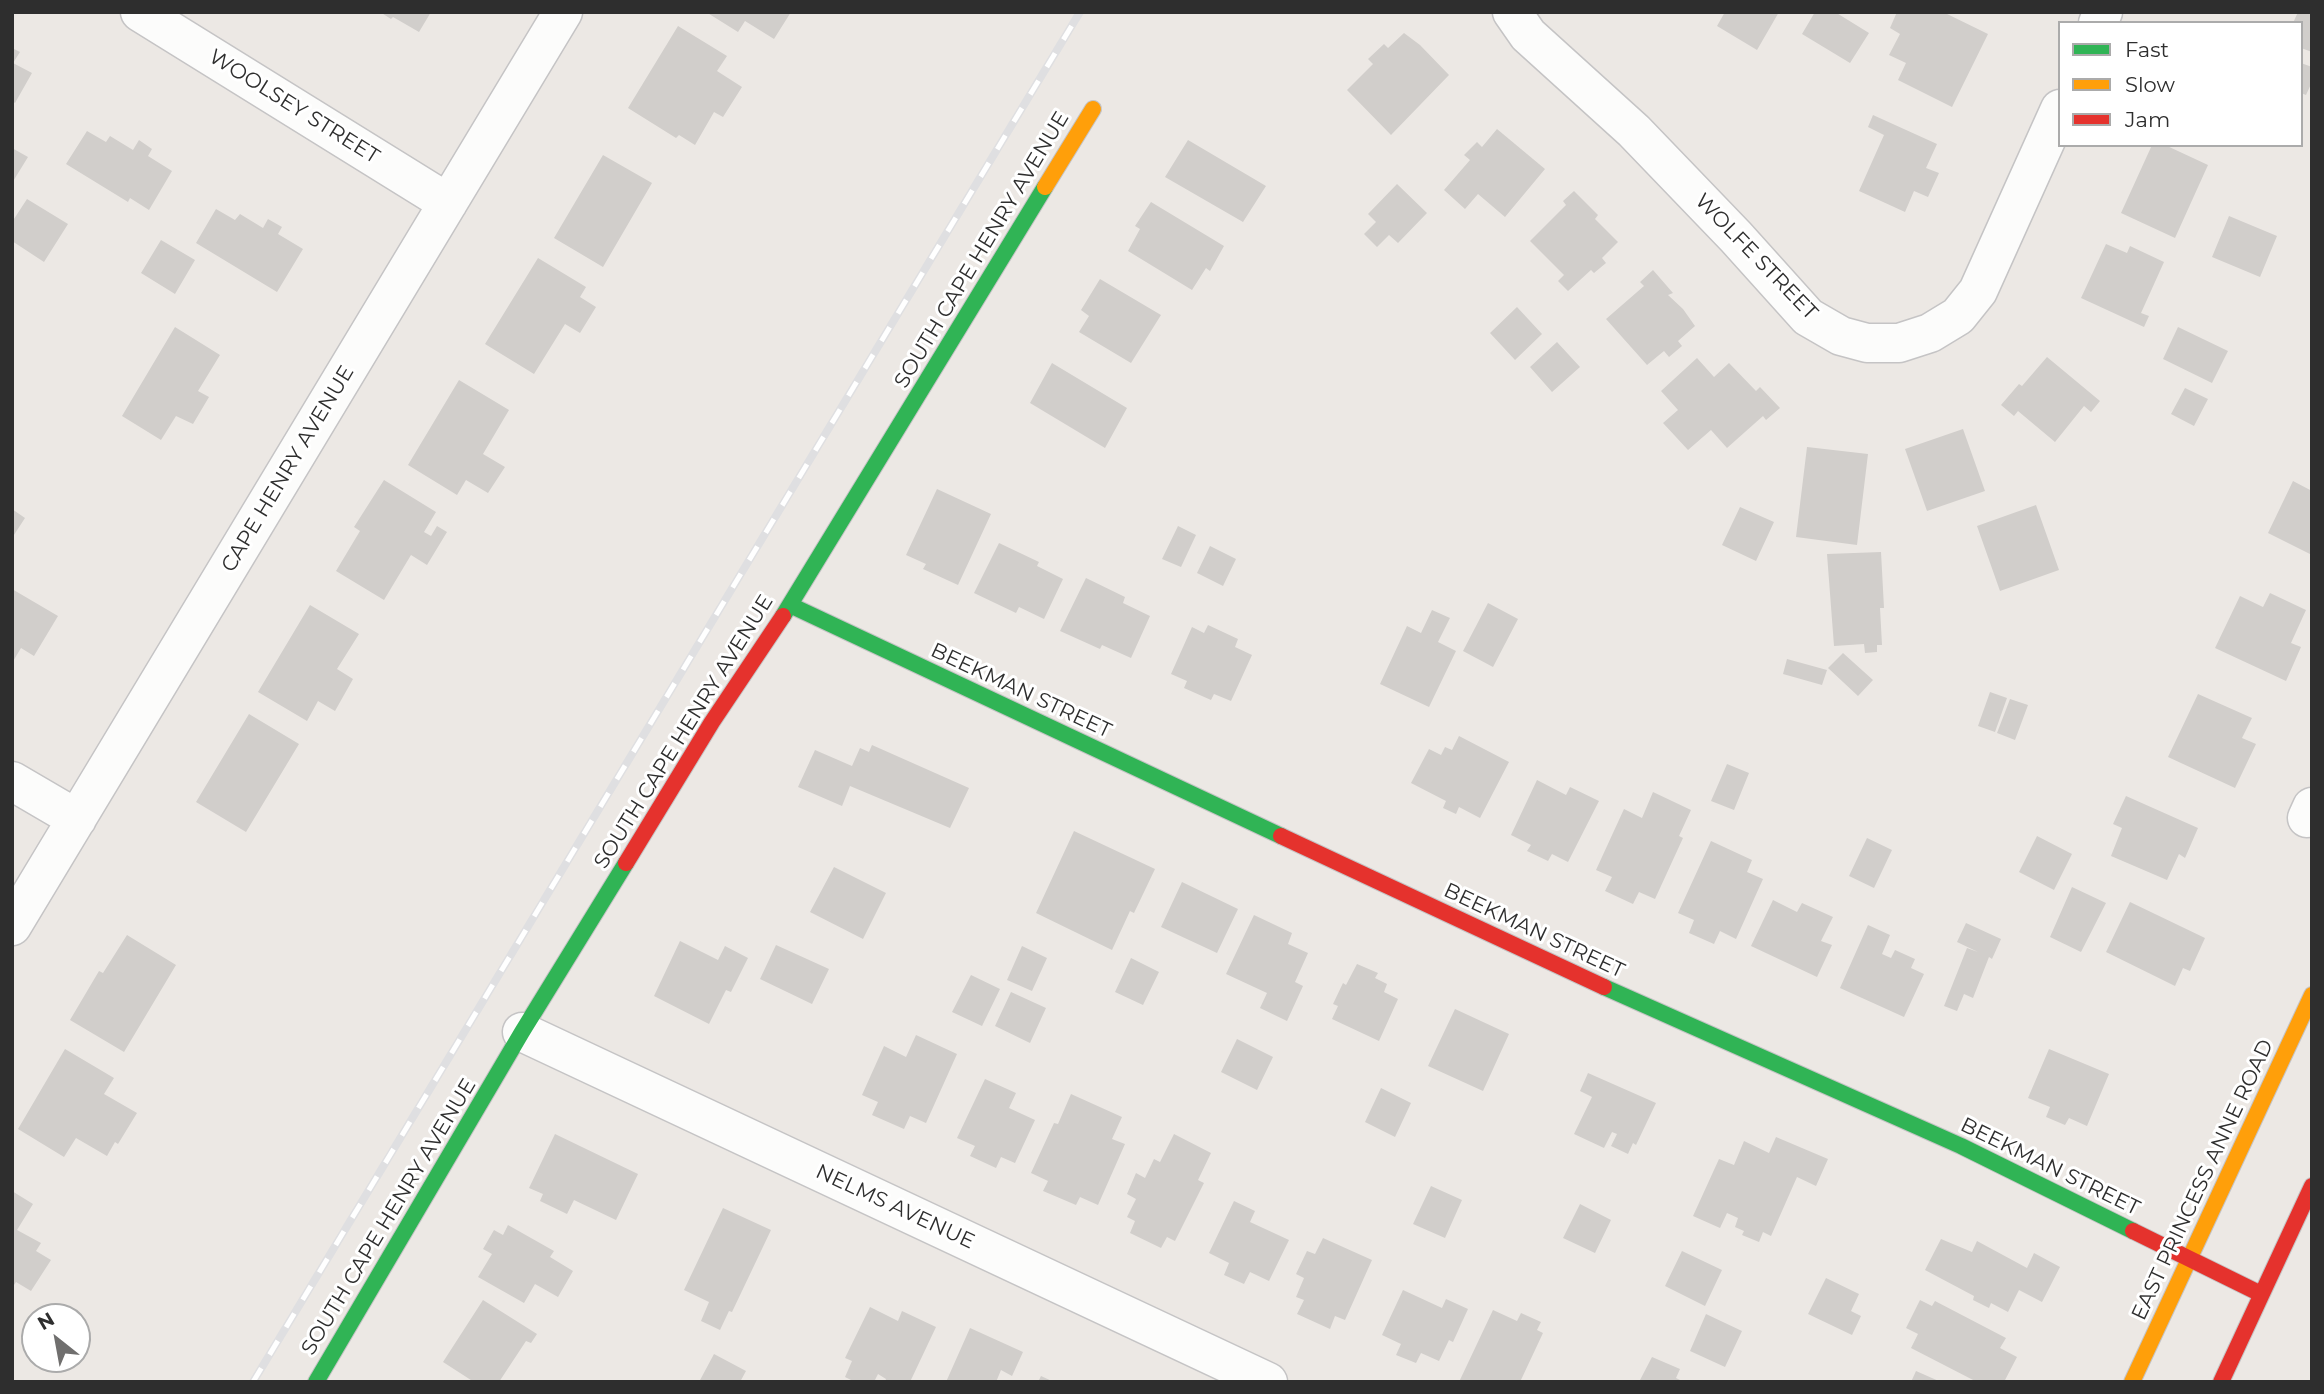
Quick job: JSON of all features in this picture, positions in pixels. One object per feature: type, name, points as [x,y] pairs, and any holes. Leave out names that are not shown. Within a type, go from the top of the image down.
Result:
[{"type":"street","name":"WOOLSEY STREET","points":[[140,12],[449,203]]},
{"type":"street","name":"CAPE HENRY AVENUE","points":[[12,926],[563,12]]},
{"type":"street","name":"WOLFE STREET","points":[[1512,12],[1528,35],[1634,131],[1808,317],[1842,336],[1867,343],[1899,343],[1930,333],[1958,316],[1978,291],[2058,113]]},
{"type":"street","name":"SOUTH CAPE HENRY AVENUE","points":[[316,1382],[522,1032],[712,722],[790,605],[1093,108]]},
{"type":"street","name":"BEEKMAN STREET","points":[[790,605],[1520,949],[1961,1146],[2261,1294]]},
{"type":"street","points":[[12,781],[77,819]]},
{"type":"street","name":"EAST PRINCESS ANNE ROAD","points":[[2132,1382],[2312,995]]},
{"type":"street","name":"NELMS AVENUE","points":[[522,1032],[1268,1382]]},
{"type":"street","points":[[2221,1382],[2312,1186]]},
{"type":"building","points":[[380,12],[431,12],[419,32]]},
{"type":"building","points":[[706,12],[791,12],[774,39],[745,21],[738,32]]},
{"type":"building","points":[[1725,12],[1779,12],[1757,50],[1717,26]]},
{"type":"building","points":[[1815,12],[1835,12],[1869,33],[1850,63],[1802,34]]},
{"type":"building","points":[[1897,12],[1943,12],[1988,34],[1952,107],[1898,80],[1906,63],[1889,55],[1900,34],[1890,28]]},
{"type":"building","points":[[2298,12],[2312,12],[2312,52],[2303,49],[2303,21],[2294,21]]},
{"type":"building","points":[[678,26],[727,56],[717,71],[742,87],[723,117],[714,112],[695,145],[679,135],[676,138],[628,108]]},
{"type":"building","points":[[1404,33],[1420,45],[1449,75],[1391,135],[1347,90],[1373,64],[1368,59],[1384,44],[1388,48]]},
{"type":"building","points":[[12,48],[20,52],[13,63],[32,73],[15,103],[12,101]]},
{"type":"building","points":[[2303,64],[2312,67],[2312,82],[2306,95],[2303,94]]},
{"type":"building","points":[[1873,115],[1937,144],[1926,168],[1939,173],[1928,197],[1914,191],[1905,212],[1859,191],[1884,135],[1868,127]]},
{"type":"building","points":[[1497,129],[1545,169],[1505,217],[1478,194],[1465,209],[1444,190],[1470,160],[1464,155],[1477,142],[1482,147]]},
{"type":"building","points":[[87,131],[106,142],[110,136],[133,150],[139,140],[152,149],[148,156],[172,171],[149,210],[130,198],[128,202],[66,164]]},
{"type":"building","points":[[1188,140],[1266,186],[1243,222],[1165,177]]},
{"type":"building","points":[[2151,147],[2169,147],[2208,165],[2175,238],[2121,213]]},
{"type":"building","points":[[12,148],[28,157],[12,183]]},
{"type":"building","points":[[603,155],[652,183],[603,267],[554,238]]},
{"type":"building","points":[[1397,184],[1427,213],[1398,243],[1389,235],[1377,247],[1364,234],[1376,222],[1368,214]]},
{"type":"building","points":[[1574,191],[1598,215],[1595,219],[1618,242],[1602,258],[1606,263],[1594,273],[1591,270],[1568,291],[1558,281],[1564,275],[1530,241],[1566,205],[1563,201]]},
{"type":"building","points":[[27,199],[68,224],[44,262],[12,241],[12,222]]},
{"type":"building","points":[[1151,202],[1224,246],[1210,271],[1206,268],[1192,290],[1128,251],[1140,229],[1135,226]]},
{"type":"building","points":[[216,209],[235,220],[240,214],[263,228],[268,219],[282,227],[278,234],[303,249],[277,292],[196,243]]},
{"type":"building","points":[[2229,216],[2277,236],[2260,277],[2212,257]]},
{"type":"building","points":[[161,240],[195,260],[175,294],[141,273]]},
{"type":"building","points":[[2106,244],[2127,253],[2130,246],[2164,262],[2141,313],[2149,316],[2144,327],[2081,298]]},
{"type":"building","points":[[538,258],[586,287],[580,297],[596,307],[580,333],[565,324],[534,374],[485,344]]},
{"type":"building","points":[[1653,270],[1673,293],[1668,295],[1683,309],[1695,326],[1678,341],[1682,346],[1669,357],[1664,351],[1647,365],[1606,319],[1644,286],[1640,282]]},
{"type":"building","points":[[1100,279],[1161,315],[1131,363],[1079,332],[1089,316],[1081,310]]},
{"type":"building","points":[[1517,307],[1542,334],[1515,360],[1490,333]]},
{"type":"building","points":[[175,327],[220,355],[198,391],[209,397],[193,424],[176,416],[161,440],[122,416]]},
{"type":"building","points":[[2178,327],[2228,351],[2212,383],[2163,359]]},
{"type":"building","points":[[1557,342],[1580,367],[1552,392],[1530,367]]},
{"type":"building","points":[[2047,357],[2100,401],[2091,412],[2084,406],[2055,442],[2018,411],[2014,416],[2001,405]]},
{"type":"building","points":[[1697,358],[1714,377],[1729,363],[1756,391],[1760,387],[1780,408],[1766,420],[1763,416],[1727,448],[1711,430],[1688,450],[1663,423],[1678,410],[1661,391]]},
{"type":"building","points":[[1052,363],[1127,408],[1105,448],[1030,403]]},
{"type":"building","points":[[459,380],[509,410],[483,454],[505,467],[488,493],[466,480],[457,495],[408,465]]},
{"type":"building","points":[[2185,388],[2208,399],[2194,426],[2171,414]]},
{"type":"building","points":[[1963,429],[1985,491],[1927,511],[1905,449]]},
{"type":"building","points":[[1807,447],[1868,454],[1857,545],[1796,537]]},
{"type":"building","points":[[384,480],[436,512],[424,532],[431,536],[437,526],[447,532],[427,565],[411,555],[384,600],[336,571],[360,531],[354,527]]},
{"type":"building","points":[[2293,481],[2312,491],[2312,555],[2268,533]]},
{"type":"building","points":[[937,489],[991,514],[958,585],[923,569],[926,564],[906,555]]},
{"type":"building","points":[[2036,505],[2059,570],[2000,591],[1977,526]]},
{"type":"building","points":[[1740,507],[1774,522],[1756,561],[1722,545]]},
{"type":"building","points":[[12,509],[25,518],[12,538]]},
{"type":"building","points":[[1178,526],[1196,535],[1181,567],[1162,559]]},
{"type":"building","points":[[999,543],[1039,562],[1037,566],[1063,579],[1044,619],[1019,607],[1016,613],[974,593]]},
{"type":"building","points":[[1210,546],[1236,559],[1223,586],[1197,573]]},
{"type":"building","points":[[1881,552],[1884,608],[1880,608],[1882,645],[1877,645],[1877,652],[1865,653],[1864,644],[1834,646],[1827,554]]},
{"type":"building","points":[[1086,578],[1125,597],[1123,603],[1150,616],[1131,658],[1102,645],[1100,649],[1060,631]]},
{"type":"building","points":[[12,589],[58,616],[34,656],[21,648],[12,663]]},
{"type":"building","points":[[2270,593],[2306,610],[2291,643],[2301,647],[2286,681],[2215,648],[2240,596],[2263,607]]},
{"type":"building","points":[[1488,603],[1518,619],[1493,667],[1463,651]]},
{"type":"building","points":[[310,605],[359,634],[337,669],[353,679],[335,711],[318,701],[307,721],[258,692]]},
{"type":"building","points":[[1432,610],[1450,618],[1438,642],[1456,651],[1429,707],[1380,684],[1407,626],[1421,633]]},
{"type":"building","points":[[1208,625],[1238,639],[1235,647],[1252,655],[1231,701],[1214,694],[1211,700],[1184,688],[1187,681],[1171,674],[1192,627],[1204,633]]},
{"type":"building","points":[[1843,653],[1873,680],[1858,696],[1828,668]]},
{"type":"building","points":[[1787,659],[1827,670],[1822,685],[1783,674]]},
{"type":"building","points":[[1990,692],[2007,698],[1995,732],[1978,726]]},
{"type":"building","points":[[2198,694],[2252,718],[2242,738],[2256,744],[2235,788],[2168,757]]},
{"type":"building","points":[[2010,699],[2028,705],[2015,740],[1997,733]]},
{"type":"building","points":[[249,714],[299,744],[246,832],[196,802]]},
{"type":"building","points":[[1459,736],[1509,762],[1480,818],[1459,807],[1456,814],[1443,808],[1446,801],[1411,783],[1429,749],[1441,755],[1445,747],[1452,750]]},
{"type":"building","points":[[872,745],[969,788],[950,828],[850,786],[842,806],[798,787],[815,750],[852,766],[860,748],[869,752]]},
{"type":"building","points":[[1727,764],[1749,773],[1734,810],[1711,801]]},
{"type":"building","points":[[1537,780],[1566,795],[1570,787],[1599,801],[1568,862],[1552,854],[1548,861],[1527,851],[1531,845],[1511,835]]},
{"type":"building","points":[[1653,792],[1691,810],[1679,836],[1683,838],[1655,899],[1639,892],[1633,904],[1605,891],[1612,877],[1596,870],[1624,809],[1642,818]]},
{"type":"building","points":[[2126,796],[2198,828],[2185,858],[2179,854],[2167,880],[2111,856],[2122,828],[2113,824]]},
{"type":"building","points":[[1074,831],[1155,869],[1134,913],[1130,911],[1112,950],[1036,913]]},
{"type":"building","points":[[2037,836],[2072,854],[2054,890],[2019,872]]},
{"type":"building","points":[[1867,838],[1892,850],[1874,888],[1849,876]]},
{"type":"building","points":[[1711,841],[1752,860],[1747,872],[1763,879],[1736,939],[1720,931],[1714,944],[1689,933],[1694,920],[1678,913]]},
{"type":"building","points":[[834,867],[886,893],[863,939],[810,912]]},
{"type":"building","points":[[1182,882],[1238,909],[1217,953],[1161,927]]},
{"type":"building","points":[[2072,887],[2106,903],[2081,952],[2050,937]]},
{"type":"building","points":[[1773,900],[1797,912],[1802,903],[1833,917],[1821,941],[1832,945],[1817,977],[1751,946]]},
{"type":"building","points":[[2130,902],[2205,938],[2190,971],[2183,968],[2175,986],[2106,952]]},
{"type":"building","points":[[1254,915],[1292,933],[1288,944],[1308,953],[1295,982],[1303,986],[1287,1021],[1260,1008],[1267,993],[1226,974]]},
{"type":"building","points":[[1966,923],[2001,939],[1992,959],[1989,957],[1973,998],[1964,994],[1957,1011],[1944,1006],[1967,948],[1978,952],[1957,942]]},
{"type":"building","points":[[1868,925],[1890,935],[1882,954],[1891,958],[1895,950],[1915,959],[1911,968],[1924,974],[1904,1017],[1840,988]]},
{"type":"building","points":[[127,935],[176,965],[124,1052],[70,1020],[99,971],[103,973]]},
{"type":"building","points":[[680,941],[718,960],[725,946],[748,958],[731,992],[726,990],[709,1024],[654,996]]},
{"type":"building","points":[[776,945],[829,969],[812,1004],[760,979]]},
{"type":"building","points":[[1022,946],[1047,958],[1032,991],[1007,980]]},
{"type":"building","points":[[1131,958],[1159,972],[1143,1005],[1115,992]]},
{"type":"building","points":[[1357,964],[1378,973],[1375,978],[1387,984],[1384,992],[1398,999],[1379,1041],[1332,1019],[1338,1006],[1333,1004],[1343,983],[1346,985]]},
{"type":"building","points":[[971,975],[1000,989],[982,1026],[952,1012]]},
{"type":"building","points":[[1011,992],[1046,1008],[1030,1043],[995,1026]]},
{"type":"building","points":[[1455,1009],[1509,1034],[1483,1091],[1428,1066]]},
{"type":"building","points":[[916,1035],[957,1054],[926,1123],[910,1116],[904,1129],[872,1115],[878,1102],[862,1095],[884,1046],[906,1057]]},
{"type":"building","points":[[1237,1039],[1273,1057],[1257,1090],[1221,1072]]},
{"type":"building","points":[[65,1049],[114,1078],[104,1094],[137,1113],[118,1144],[115,1142],[107,1156],[76,1138],[64,1157],[18,1129]]},
{"type":"building","points":[[2049,1049],[2109,1074],[2087,1126],[2069,1118],[2065,1125],[2046,1117],[2050,1107],[2028,1098]]},
{"type":"building","points":[[1588,1073],[1656,1103],[1636,1145],[1633,1143],[1628,1154],[1611,1146],[1617,1134],[1612,1132],[1604,1148],[1574,1134],[1592,1097],[1580,1091]]},
{"type":"building","points":[[985,1079],[1016,1093],[1009,1108],[1035,1120],[1015,1163],[1001,1157],[996,1168],[970,1156],[975,1146],[957,1138]]},
{"type":"building","points":[[1381,1088],[1411,1103],[1395,1137],[1365,1122]]},
{"type":"building","points":[[1071,1094],[1122,1117],[1112,1139],[1125,1144],[1098,1205],[1080,1197],[1076,1205],[1043,1191],[1048,1181],[1031,1173]]},
{"type":"building","points":[[555,1134],[638,1174],[616,1220],[574,1200],[567,1214],[540,1201],[543,1194],[529,1188]]},
{"type":"building","points":[[1174,1134],[1211,1153],[1198,1180],[1204,1183],[1175,1241],[1167,1237],[1161,1248],[1130,1233],[1135,1221],[1127,1217],[1136,1199],[1127,1194],[1136,1173],[1145,1178],[1154,1159],[1160,1162]]},
{"type":"building","points":[[1776,1137],[1828,1159],[1816,1186],[1797,1177],[1771,1236],[1763,1232],[1759,1242],[1742,1235],[1744,1231],[1735,1227],[1738,1218],[1727,1213],[1720,1228],[1693,1216],[1719,1159],[1734,1165],[1744,1141],[1769,1153]]},
{"type":"building","points":[[1431,1186],[1462,1200],[1445,1238],[1413,1224]]},
{"type":"building","points":[[12,1191],[33,1204],[17,1230],[41,1243],[36,1251],[51,1260],[31,1291],[16,1282],[12,1288]]},
{"type":"building","points":[[1234,1201],[1255,1211],[1250,1222],[1289,1240],[1269,1281],[1250,1272],[1244,1284],[1224,1275],[1229,1263],[1209,1253]]},
{"type":"building","points":[[1580,1204],[1611,1220],[1595,1253],[1563,1238]]},
{"type":"building","points":[[723,1208],[771,1230],[732,1312],[729,1311],[720,1330],[701,1321],[709,1302],[684,1290]]},
{"type":"building","points":[[508,1225],[554,1251],[550,1257],[573,1271],[558,1297],[535,1284],[524,1303],[478,1277],[492,1254],[483,1249],[494,1230],[503,1235]]},
{"type":"building","points":[[1323,1238],[1372,1260],[1345,1320],[1335,1316],[1330,1329],[1297,1314],[1304,1300],[1296,1297],[1304,1278],[1296,1274],[1307,1251],[1315,1254]]},
{"type":"building","points":[[1941,1239],[1972,1252],[1977,1241],[2027,1268],[2034,1253],[2060,1267],[2042,1302],[2019,1290],[2008,1312],[1991,1303],[1989,1308],[1973,1300],[1974,1296],[1925,1270]]},
{"type":"building","points":[[1682,1251],[1722,1270],[1705,1306],[1665,1286]]},
{"type":"building","points":[[1826,1278],[1859,1294],[1851,1311],[1861,1316],[1852,1335],[1808,1314]]},
{"type":"building","points":[[1403,1290],[1442,1308],[1446,1299],[1468,1309],[1453,1342],[1449,1340],[1439,1361],[1421,1353],[1416,1363],[1396,1355],[1401,1344],[1382,1335]]},
{"type":"building","points":[[483,1300],[537,1334],[531,1343],[526,1341],[499,1382],[474,1382],[443,1362]]},
{"type":"building","points":[[1920,1300],[1932,1306],[1935,1301],[2006,1338],[2000,1348],[2017,1357],[2004,1382],[1977,1382],[1911,1348],[1918,1334],[1906,1328]]},
{"type":"building","points":[[870,1307],[898,1321],[902,1311],[936,1327],[910,1382],[885,1382],[886,1379],[878,1374],[874,1382],[855,1382],[845,1377],[852,1361],[845,1358]]},
{"type":"building","points":[[1493,1310],[1517,1321],[1521,1313],[1541,1322],[1537,1330],[1543,1333],[1520,1382],[1459,1382]]},
{"type":"building","points":[[1706,1314],[1742,1331],[1725,1367],[1690,1351]]},
{"type":"building","points":[[970,1328],[1023,1352],[1012,1376],[1001,1370],[996,1382],[946,1382]]},
{"type":"building","points":[[714,1354],[746,1371],[740,1382],[699,1382]]},
{"type":"building","points":[[1652,1357],[1680,1369],[1676,1378],[1684,1382],[1639,1382]]},
{"type":"building","points":[[1916,1371],[1941,1382],[1911,1382]]},
{"type":"building","points":[[1041,1376],[1054,1382],[1038,1382]]},
{"type":"railway","points":[[253,1382],[1080,12]]},
{"type":"traffic: fast","points":[[783,616],[1045,187]]},
{"type":"traffic: fast","points":[[790,605],[1281,836]]},
{"type":"traffic: fast","points":[[316,1382],[522,1032],[626,863]]},
{"type":"traffic: fast","points":[[1604,987],[1961,1146],[2133,1231]]},
{"type":"traffic: slow","points":[[1045,187],[1093,109]]},
{"type":"traffic: slow","points":[[2132,1382],[2312,995]]},
{"type":"traffic: jam","points":[[626,863],[712,722],[783,616]]},
{"type":"traffic: jam","points":[[1281,836],[1604,987]]},
{"type":"traffic: jam","points":[[2221,1382],[2312,1186]]},
{"type":"traffic: jam","points":[[2133,1231],[2261,1294]]}]
